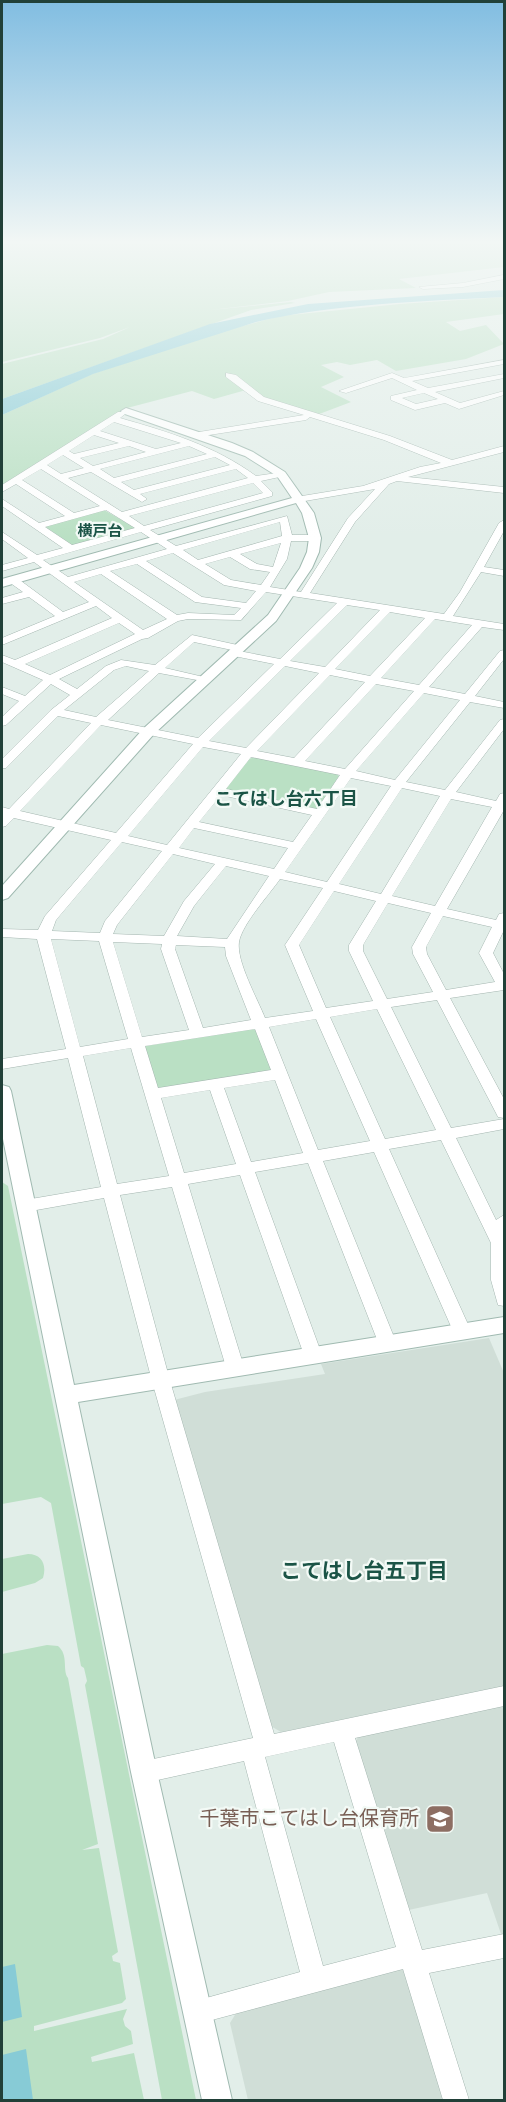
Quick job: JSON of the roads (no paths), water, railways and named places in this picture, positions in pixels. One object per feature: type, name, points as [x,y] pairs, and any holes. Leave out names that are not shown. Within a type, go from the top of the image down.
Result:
[{"type":"street","points":[[405,380],[504,362]]},
{"type":"street","points":[[453,363],[466,369]]},
{"type":"street","points":[[481,366],[504,376]]},
{"type":"street","points":[[229,375],[242,381],[261,399],[312,417],[379,435],[450,463]]},
{"type":"street","points":[[343,391],[392,375],[459,406],[504,393]]},
{"type":"street","points":[[446,400],[415,407],[394,398],[504,376]]},
{"type":"street","points":[[2,489],[126,411],[204,436],[249,454],[281,474],[308,513],[315,538],[310,560],[292,591],[272,618],[149,731],[2,895]]},
{"type":"street","points":[[60,477],[188,444],[204,436],[248,425],[312,417]]},
{"type":"street","points":[[2,568],[269,494],[256,478],[238,465],[216,454],[113,419]]},
{"type":"street","points":[[94,432],[156,452]]},
{"type":"street","points":[[73,457],[130,443]]},
{"type":"street","points":[[7,582],[299,499],[351,492],[390,479],[504,449]]},
{"type":"street","points":[[63,451],[155,506]]},
{"type":"street","points":[[114,481],[216,454]]},
{"type":"street","points":[[41,465],[228,582],[504,627]]},
{"type":"street","points":[[134,493],[238,465]]},
{"type":"street","points":[[122,515],[256,478],[281,474]]},
{"type":"street","points":[[390,479],[504,490]]},
{"type":"street","points":[[305,593],[351,519],[390,479]]},
{"type":"street","points":[[16,480],[72,516]]},
{"type":"street","points":[[2,502],[71,549]]},
{"type":"street","points":[[37,526],[108,507]]},
{"type":"street","points":[[2,723],[50,679],[176,619],[188,616],[237,618],[264,587],[285,550],[287,538],[284,518],[65,581]]},
{"type":"street","points":[[447,617],[479,569],[504,523]]},
{"type":"street","points":[[2,535],[144,636]]},
{"type":"street","points":[[197,563],[287,538],[315,538]]},
{"type":"street","points":[[231,553],[254,567],[275,570]]},
{"type":"street","points":[[138,560],[199,600],[248,606]]},
{"type":"street","points":[[479,569],[504,573]]},
{"type":"street","points":[[102,570],[176,619]]},
{"type":"street","points":[[7,582],[30,593],[63,616]]},
{"type":"street","points":[[2,601],[30,593]]},
{"type":"street","points":[[315,1982],[259,1747],[72,1053],[43,935],[50,919],[201,742],[346,600]]},
{"type":"street","points":[[2,642],[97,602]]},
{"type":"street","points":[[236,1367],[177,1181],[105,938],[110,924],[249,752],[389,607]]},
{"type":"street","points":[[297,762],[433,615]]},
{"type":"street","points":[[15,664],[120,619]]},
{"type":"street","points":[[387,1342],[233,956],[232,943],[236,932],[348,773],[479,622]]},
{"type":"street","points":[[5,816],[99,721],[192,638],[282,662],[504,705]]},
{"type":"street","points":[[462,1331],[292,950],[292,945],[399,783],[504,653]]},
{"type":"street","points":[[2,658],[50,679],[77,694]]},
{"type":"street","points":[[2,765],[56,712],[110,668],[125,662],[204,680]]},
{"type":"street","points":[[2,690],[25,700]]},
{"type":"street","points":[[56,712],[448,794],[503,802],[419,947],[420,954],[504,1113]]},
{"type":"street","points":[[499,1242],[381,1005],[356,951],[356,945],[448,794],[504,722]]},
{"type":"street","points":[[218,791],[320,813]]},
{"type":"street","points":[[2,1064],[504,985],[486,953],[503,923],[439,912],[119,838],[5,816]]},
{"type":"street","points":[[192,824],[296,846]]},
{"type":"street","points":[[198,1034],[168,949],[167,940],[174,926],[223,862]]},
{"type":"street","points":[[2,933],[232,943]]},
{"type":"street","points":[[151,1094],[280,1074]]},
{"type":"street","points":[[215,1083],[313,1355]]},
{"type":"street","points":[[2,1091],[144,1772],[217,2100]]},
{"type":"street","points":[[25,1206],[504,1124]]},
{"type":"street","points":[[504,1221],[499,1242],[498,1281],[504,1300]]},
{"type":"street","points":[[64,1395],[504,1324]]},
{"type":"street","points":[[144,1772],[504,1696]]},
{"type":"street","points":[[341,1730],[456,2100]]},
{"type":"street","points":[[197,2012],[412,1959],[504,1946]]},
{"type":"water","points":[[160,342],[193,342],[93,374],[2,415],[2,399]]},
{"type":"water","points":[[15,1964],[22,2017],[2,2022],[2,1967]]},
{"type":"water","points":[[26,2049],[33,2100],[2,2100],[2,2055]]},
{"type":"place","name":"千葉市こてはし台保育所","points":[[440,1819]]},
{"type":"district","name":"横戸台","points":[[100,531]]},
{"type":"district","name":"こてはし台六丁目","points":[[286,799]]},
{"type":"district","name":"こてはし台五丁目","points":[[364,1571]]}]
